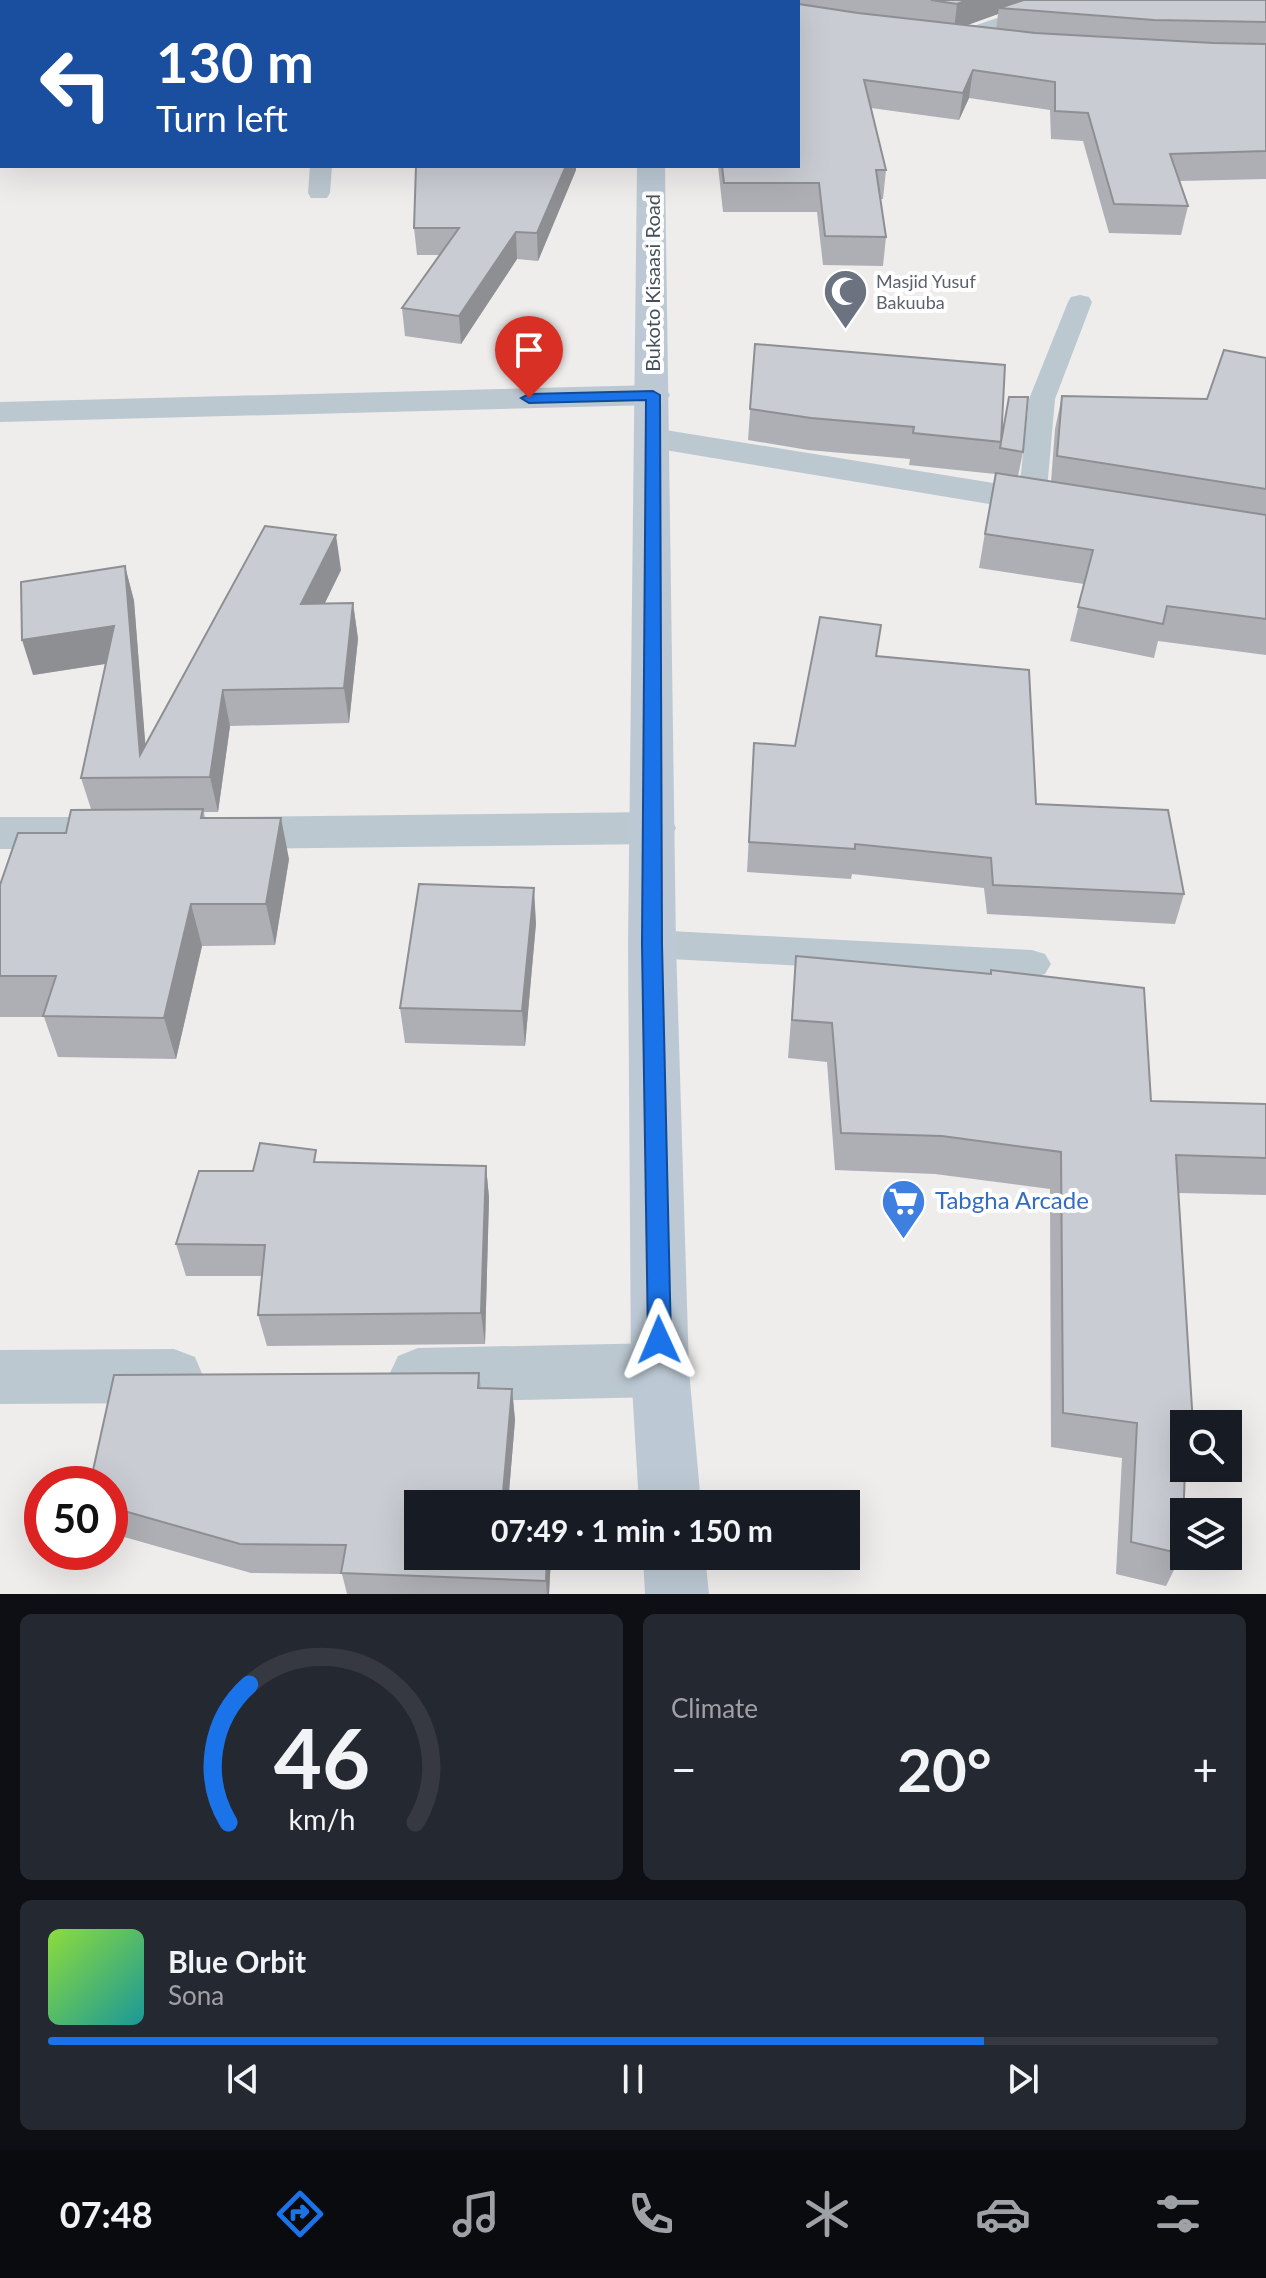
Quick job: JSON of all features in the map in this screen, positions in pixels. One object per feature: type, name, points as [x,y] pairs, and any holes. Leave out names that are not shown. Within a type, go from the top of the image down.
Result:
[{"type":"main road","name":"Bukoto Kisaasi Road","points":[[651,168],[652,944],[660,1370],[669,1490]]},
{"type":"main road","points":[[675,1570],[677,1594]]},
{"type":"street","points":[[920,37],[999,48]]},
{"type":"street","points":[[0,412],[653,417],[1032,501],[1079,508]]},
{"type":"street","points":[[0,833],[654,828]]},
{"type":"street","points":[[371,1375],[660,1370]]},
{"type":"street","points":[[0,1377],[232,1376]]},
{"type":"lane","points":[[949,41],[1068,0]]},
{"type":"lane","points":[[319,193],[321,168]]},
{"type":"lane","points":[[1032,501],[1042,399],[1080,302]]},
{"type":"lane","points":[[652,944],[1032,964]]},
{"type":"building","points":[[931,0],[967,0],[957,4]]},
{"type":"building","points":[[1024,0],[1266,0],[1266,22],[1154,20],[999,8]]},
{"type":"building","points":[[800,4],[1035,33],[1266,44],[1266,151],[1170,154],[1188,206],[1114,204],[1088,113],[1055,111],[1055,82],[973,70],[963,93],[864,80],[886,170],[876,170],[886,237],[825,236],[819,183],[724,183],[722,168],[800,168]]},
{"type":"building","points":[[416,168],[565,168],[537,233],[516,232],[459,316],[402,308],[459,228],[414,228]]},
{"type":"building","points":[[755,344],[1005,365],[1001,442],[913,433],[914,427],[750,409]]},
{"type":"building","points":[[1224,350],[1266,358],[1266,489],[1057,456],[1062,396],[1207,399]]},
{"type":"building","points":[[1009,397],[1028,397],[1023,452],[1000,448]]},
{"type":"building","points":[[996,473],[1266,515],[1266,619],[1167,606],[1163,624],[1078,607],[1093,550],[985,534]]},
{"type":"building","points":[[265,526],[336,535],[301,604],[353,603],[344,688],[223,690],[210,777],[81,778],[114,626],[22,640],[21,582],[125,566],[140,755]]},
{"type":"building","points":[[820,617],[881,625],[876,656],[1029,670],[1036,804],[1168,810],[1184,894],[993,885],[991,858],[855,844],[855,849],[749,842],[754,743],[795,746]]},
{"type":"building","points":[[203,809],[201,818],[281,818],[266,904],[191,904],[164,1018],[43,1016],[56,976],[0,976],[0,885],[18,833],[66,833],[71,810]]},
{"type":"building","points":[[419,884],[534,888],[522,1011],[400,1008]]},
{"type":"building","points":[[796,956],[991,974],[991,970],[1144,988],[1151,1101],[1266,1104],[1266,1158],[1176,1155],[1192,1410],[1170,1410],[1170,1482],[1185,1482],[1184,1498],[1170,1498],[1170,1551],[1131,1542],[1137,1423],[1063,1413],[1061,1152],[942,1136],[841,1133],[832,1023],[792,1020]]},
{"type":"building","points":[[260,1143],[316,1150],[314,1162],[486,1166],[481,1313],[258,1315],[265,1245],[176,1244],[199,1171],[253,1171]]},
{"type":"building","points":[[479,1373],[478,1388],[512,1389],[503,1490],[404,1490],[404,1570],[546,1570],[546,1581],[341,1573],[346,1545],[240,1544],[128,1512],[128,1466],[94,1466],[114,1375]]},
{"type":"place","name":"Masjid Yusuf Bakuuba","points":[[845,331]]},
{"type":"place","name":"Tabgha Arcade","points":[[904,1240]]},
{"type":"route","points":[[529,398],[653,395],[652,944],[659,1340]]}]
